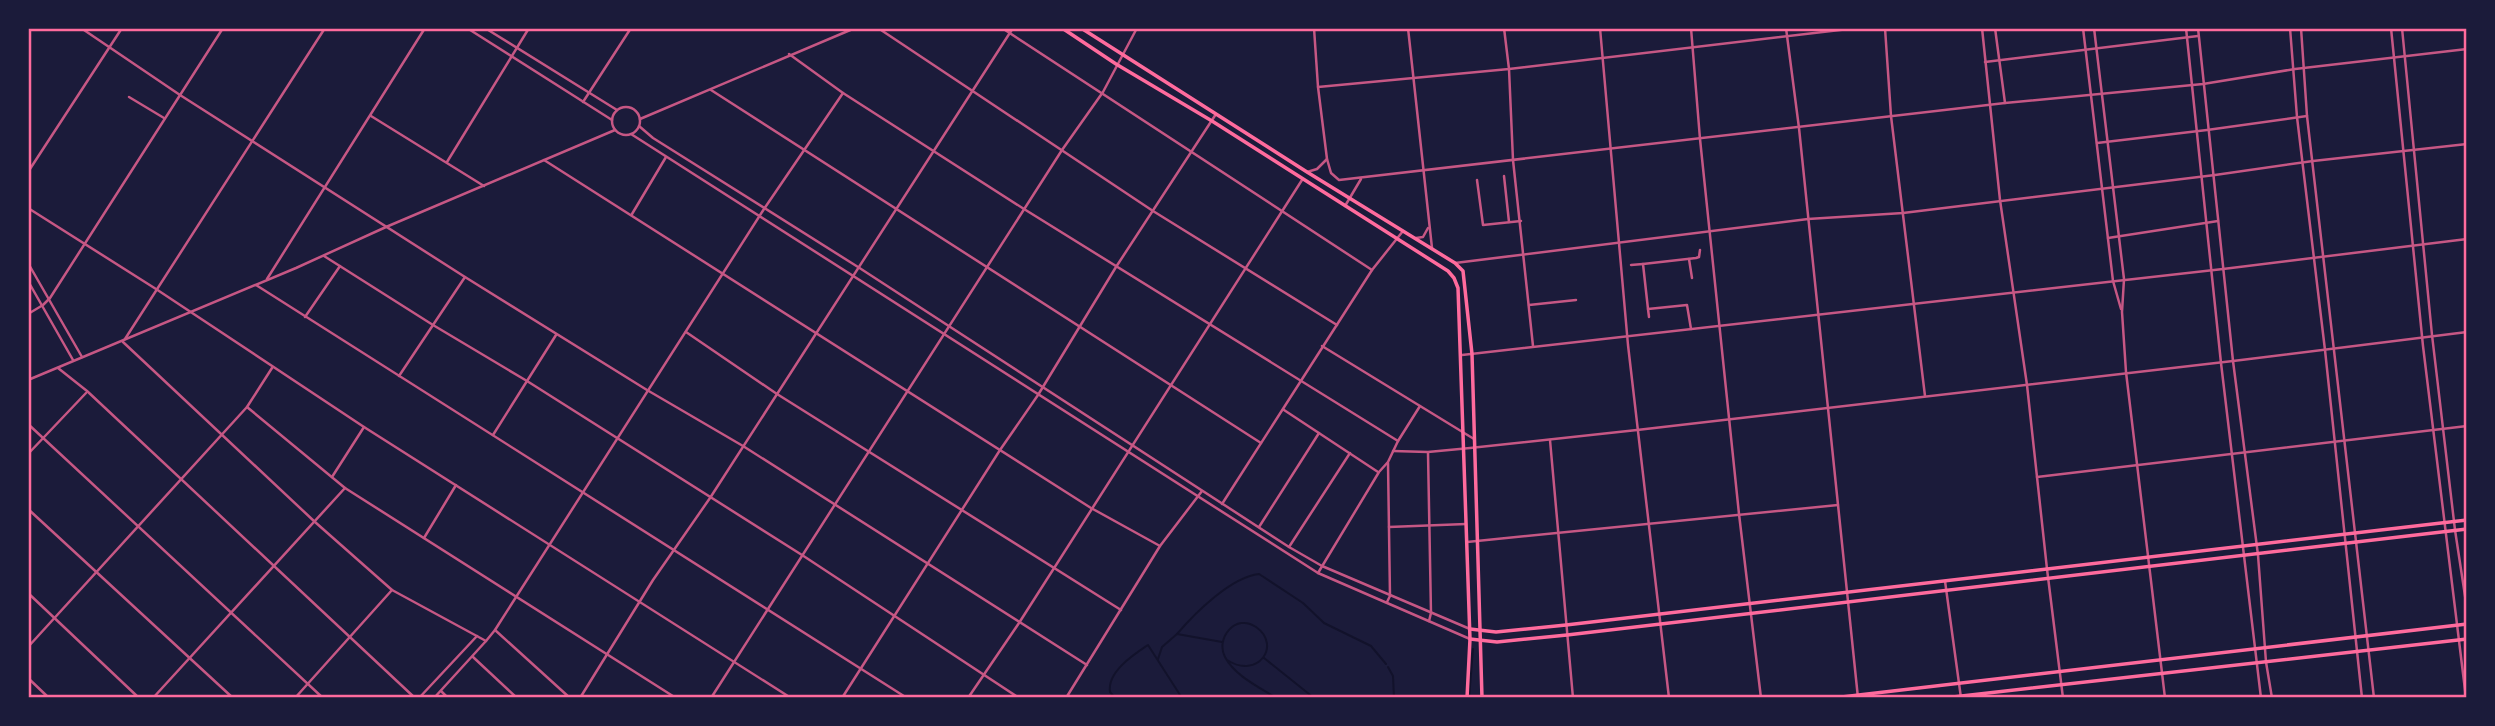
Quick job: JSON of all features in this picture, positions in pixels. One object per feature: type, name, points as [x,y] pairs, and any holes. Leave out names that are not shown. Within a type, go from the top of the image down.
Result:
[{"type":"main road","points":[[1062,28],[1448,271],[1454,278],[1458,288],[1464,433],[1469,448],[1476,541],[1482,698]]},
{"type":"main road","points":[[1081,28],[1307,173],[1457,264],[1465,277],[1472,354],[1474,439],[1469,448],[1466,524],[1470,629],[1467,698]]},
{"type":"main road","points":[[1470,629],[1496,632],[1566,625],[2467,520]]},
{"type":"main road","points":[[1470,639],[1497,642],[1567,635],[2467,529]]},
{"type":"main road","points":[[1833,698],[2467,624]]},
{"type":"main road","points":[[1944,698],[2467,639]]},
{"type":"street","points":[[81,28],[180,95],[465,278],[743,446],[1087,665]]},
{"type":"street","points":[[28,172],[122,28]]},
{"type":"street","points":[[28,314],[50,298],[223,28]]},
{"type":"street","points":[[123,342],[325,28]]},
{"type":"street","points":[[267,279],[425,28]]},
{"type":"street","points":[[467,28],[612,120],[615,130],[620,134],[631,134],[1318,573],[1470,639]]},
{"type":"street","points":[[485,28],[617,110]]},
{"type":"street","points":[[447,162],[529,28]]},
{"type":"street","points":[[583,102],[631,28]]},
{"type":"street","points":[[640,119],[855,28]]},
{"type":"street","points":[[878,28],[1153,211],[1337,325]]},
{"type":"street","points":[[1002,28],[1372,270]]},
{"type":"street","points":[[580,698],[639,602],[710,498],[1013,28]]},
{"type":"street","points":[[711,698],[1062,150],[1103,92],[1137,28]]},
{"type":"street","points":[[1314,28],[1327,159],[1335,178],[1339,180],[2005,103],[2203,84],[2295,69],[2467,49]]},
{"type":"street","points":[[1408,28],[1432,248]]},
{"type":"street","points":[[1504,28],[1509,69],[1513,160],[1533,346]]},
{"type":"street","points":[[1600,28],[1627,335],[1669,698]]},
{"type":"street","points":[[1691,28],[1739,514],[1761,698]]},
{"type":"street","points":[[1786,28],[1799,128],[1858,697]]},
{"type":"street","points":[[1318,87],[1509,69],[1857,28]]},
{"type":"street","points":[[1885,28],[1891,116],[1925,396]]},
{"type":"street","points":[[1982,28],[2000,200],[2028,385],[2063,698]]},
{"type":"street","points":[[1995,28],[2005,103]]},
{"type":"street","points":[[2083,28],[2113,281],[2122,312]]},
{"type":"street","points":[[2094,28],[2124,279],[2122,312],[2126,372],[2165,698]]},
{"type":"street","points":[[2186,28],[2221,363],[2261,698]]},
{"type":"street","points":[[2198,28],[2207,130],[2215,175],[2233,362],[2258,555],[2266,662],[2272,698]]},
{"type":"street","points":[[2290,28],[2297,117],[2346,534],[2362,698]]},
{"type":"street","points":[[2301,28],[2307,116],[2374,698]]},
{"type":"street","points":[[2391,28],[2432,430],[2466,698]]},
{"type":"street","points":[[2402,28],[2432,335],[2467,609]]},
{"type":"street","points":[[1985,62],[2199,36]]},
{"type":"street","points":[[789,54],[843,93],[1024,209],[1398,440]]},
{"type":"street","points":[[711,90],[894,210],[988,267],[1261,443]]},
{"type":"street","points":[[434,698],[495,630],[764,209],[843,93]]},
{"type":"street","points":[[129,97],[164,118]]},
{"type":"street","points":[[612,120],[617,110],[625,107],[633,109],[640,119],[639,126],[631,134]]},
{"type":"street","points":[[842,698],[1216,114]]},
{"type":"street","points":[[371,116],[484,186]]},
{"type":"street","points":[[2096,143],[2307,116]]},
{"type":"street","points":[[639,126],[671,150],[858,267],[1289,547],[1322,566],[1470,629]]},
{"type":"street","points":[[28,380],[123,342],[615,130]]},
{"type":"street","points":[[1457,264],[1619,241],[1808,219],[1903,213],[2467,144]]},
{"type":"street","points":[[631,215],[671,150]]},
{"type":"street","points":[[1307,173],[1317,169],[1327,159]]},
{"type":"street","points":[[544,160],[1091,508],[1160,546]]},
{"type":"street","points":[[1504,176],[1509,222]]},
{"type":"street","points":[[1345,206],[1361,179]]},
{"type":"street","points":[[968,698],[1302,180]]},
{"type":"street","points":[[1477,180],[1483,225],[1521,221]]},
{"type":"street","points":[[28,208],[364,427],[791,698]]},
{"type":"street","points":[[2108,238],[2218,220]]},
{"type":"street","points":[[1416,239],[1423,237],[1429,225]]},
{"type":"street","points":[[1218,510],[1372,270],[1403,231]]},
{"type":"street","points":[[1462,355],[2467,239]]},
{"type":"street","points":[[1631,265],[1699,257],[1700,250]]},
{"type":"street","points":[[324,256],[802,555],[1019,698]]},
{"type":"street","points":[[1689,259],[1692,278]]},
{"type":"street","points":[[28,263],[82,357]]},
{"type":"street","points":[[1643,264],[1649,317]]},
{"type":"street","points":[[305,317],[340,266]]},
{"type":"street","points":[[399,376],[465,278]]},
{"type":"street","points":[[28,281],[73,361]]},
{"type":"street","points":[[256,285],[907,698]]},
{"type":"street","points":[[1529,305],[1576,300]]},
{"type":"street","points":[[1648,309],[1688,305],[1691,329]]},
{"type":"street","points":[[686,332],[777,394],[1121,610]]},
{"type":"street","points":[[1393,451],[1427,452],[1637,430],[2126,372],[2233,362],[2467,332]]},
{"type":"street","points":[[493,435],[556,335]]},
{"type":"street","points":[[123,342],[315,522],[392,590],[486,641]]},
{"type":"street","points":[[1322,346],[1474,439]]},
{"type":"street","points":[[28,647],[223,435],[247,407],[273,367]]},
{"type":"street","points":[[58,368],[87,391],[274,568],[417,698],[477,636]]},
{"type":"street","points":[[28,454],[87,391]]},
{"type":"street","points":[[1318,573],[1379,472],[1388,463],[1398,440],[1420,406]]},
{"type":"street","points":[[247,407],[345,488],[676,698]]},
{"type":"street","points":[[1284,410],[1379,472]]},
{"type":"street","points":[[28,424],[323,698]]},
{"type":"street","points":[[2037,477],[2467,426]]},
{"type":"street","points":[[332,477],[364,427]]},
{"type":"street","points":[[1259,527],[1319,433]]},
{"type":"street","points":[[1549,439],[1573,698]]},
{"type":"street","points":[[1427,452],[1430,621]]},
{"type":"street","points":[[1289,547],[1350,453]]},
{"type":"street","points":[[1387,602],[1390,596],[1388,463]]},
{"type":"street","points":[[424,538],[456,485]]},
{"type":"street","points":[[153,698],[345,488]]},
{"type":"street","points":[[1066,698],[1160,546],[1202,491]]},
{"type":"street","points":[[1467,542],[1838,505]]},
{"type":"street","points":[[28,509],[233,698]]},
{"type":"street","points":[[1388,527],[1466,524]]},
{"type":"street","points":[[1945,581],[1961,697]]},
{"type":"street","points":[[295,698],[392,590]]},
{"type":"street","points":[[28,593],[139,698]]},
{"type":"street","points":[[495,630],[570,698]]},
{"type":"street","points":[[473,657],[517,698]]},
{"type":"street","points":[[28,678],[50,698]]},
{"type":"street","points":[[440,691],[448,698]]},
{"type":"waterway","points":[[1177,634],[1225,589],[1259,574],[1303,603],[1324,623],[1371,646],[1386,664]]},
{"type":"waterway","points":[[1227,660],[1248,666],[1263,658],[1267,643],[1256,627],[1249,623],[1235,625],[1225,635],[1223,650],[1225,657],[1229,664],[1235,670],[1276,698]]},
{"type":"waterway","points":[[1158,659],[1162,647],[1177,634],[1222,642]]},
{"type":"waterway","points":[[1115,698],[1110,692],[1110,685],[1117,671],[1148,645],[1182,698]]},
{"type":"waterway","points":[[1469,698],[1473,649]]},
{"type":"waterway","points":[[1264,658],[1314,698]]},
{"type":"waterway","points":[[1388,667],[1393,676],[1394,698]]}]
